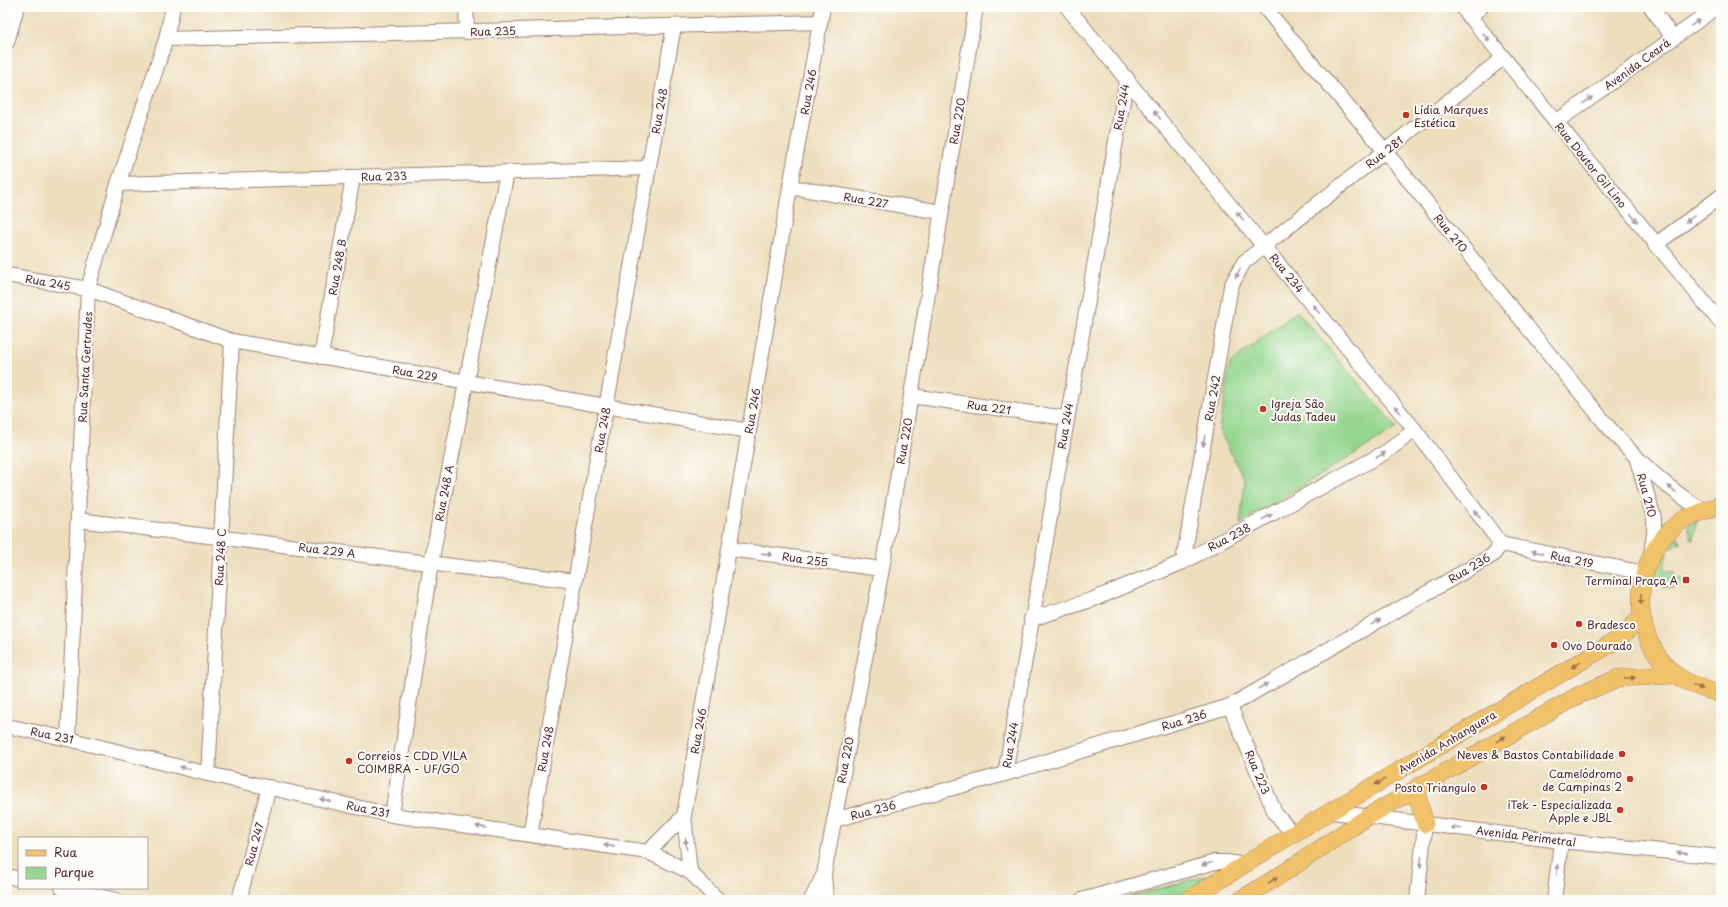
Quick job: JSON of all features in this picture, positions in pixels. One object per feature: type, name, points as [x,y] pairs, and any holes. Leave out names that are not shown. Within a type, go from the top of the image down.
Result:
[{"type":"main road","points":[[1721,505],[1684,519],[1662,539],[1651,555],[1644,574],[1640,596],[1641,618],[1647,636],[1656,653],[1676,675],[1699,688],[1721,694]]},
{"type":"main road","name":"Avenida Anhanguera","points":[[1188,900],[1293,834],[1620,638],[1641,618]]},
{"type":"main road","name":"Avenida Anhanguera","points":[[1240,900],[1368,816],[1577,696],[1618,678],[1676,675]]},
{"type":"main road","points":[[1418,786],[1418,798],[1425,824]]},
{"type":"street","points":[[7,42],[17,7]]},
{"type":"street","name":"Rua Santa Gertrudes","points":[[68,738],[88,289],[118,184],[166,39],[173,7]]},
{"type":"street","points":[[466,7],[467,32]]},
{"type":"street","name":"Rua 246","points":[[690,872],[684,816],[790,187],[823,7]]},
{"type":"street","name":"Rua 220","points":[[826,900],[824,874],[882,569],[976,7]]},
{"type":"street","name":"Rua 234","points":[[1067,7],[1415,430],[1501,544]]},
{"type":"street","name":"Rua 210","points":[[1264,7],[1385,151],[1600,417],[1637,459],[1684,500],[1704,511]]},
{"type":"street","points":[[1465,12],[1482,7]]},
{"type":"street","points":[[1651,7],[1673,38]]},
{"type":"street","name":"Avenida Ceará","points":[[1556,122],[1717,7]]},
{"type":"street","name":"Rua Doutor Gil Lino","points":[[1465,12],[1721,323]]},
{"type":"street","name":"Rua 235","points":[[166,39],[820,22]]},
{"type":"street","name":"Rua 248","points":[[530,834],[674,26]]},
{"type":"street","name":"Rua 281","points":[[1265,246],[1503,58]]},
{"type":"street","name":"Rua 244","points":[[1005,774],[1126,78]]},
{"type":"street","name":"Rua 233","points":[[118,184],[649,168]]},
{"type":"street","name":"Rua 248 A","points":[[392,815],[431,563],[507,172]]},
{"type":"street","name":"Rua 248 B","points":[[321,357],[353,177]]},
{"type":"street","name":"Rua 227","points":[[790,187],[941,212]]},
{"type":"street","points":[[1655,244],[1721,196]]},
{"type":"street","name":"Rua 242","points":[[1183,562],[1231,286],[1244,262],[1265,246]]},
{"type":"street","name":"Rua 245","points":[[7,275],[88,289]]},
{"type":"street","name":"Rua 229","points":[[88,289],[232,341],[749,431]]},
{"type":"street","name":"Rua 248 C","points":[[208,774],[232,341]]},
{"type":"street","name":"Rua 221","points":[[911,396],[1066,418]]},
{"type":"street","name":"Rua 238","points":[[1031,619],[1094,599],[1183,562],[1386,452],[1415,430]]},
{"type":"street","name":"Rua 210","points":[[1637,459],[1654,518],[1654,534],[1651,555]]},
{"type":"street","name":"Rua 229 A","points":[[78,520],[576,581]]},
{"type":"street","name":"Rua 219","points":[[1501,544],[1644,574]]},
{"type":"street","name":"Rua 236","points":[[834,820],[1005,774],[1230,706],[1493,555],[1501,544]]},
{"type":"street","name":"Rua 255","points":[[729,549],[882,569]]},
{"type":"street","name":"Rua 223","points":[[1230,706],[1275,813],[1293,834]]},
{"type":"street","name":"Rua 231","points":[[7,726],[68,738],[208,774],[392,815],[648,852],[690,872],[718,900]]},
{"type":"street","name":"Rua 247","points":[[239,900],[269,787]]},
{"type":"street","name":"Avenida Perimetral","points":[[1332,812],[1561,841],[1721,857]]},
{"type":"street","points":[[648,852],[684,816]]},
{"type":"street","points":[[1418,900],[1425,824]]},
{"type":"street","points":[[1554,900],[1561,841]]},
{"type":"street","points":[[1082,900],[1215,862],[1245,865]]},
{"type":"street","name":"Rua 220","points":[[811,900],[824,874]]},
{"type":"street","points":[[7,876],[18,879]]},
{"type":"street","points":[[66,889],[116,900]]},
{"type":"green space","points":[[1297,311],[1397,428],[1240,524],[1245,480],[1219,430],[1230,363]]},
{"type":"green space","points":[[1697,520],[1693,540],[1690,536],[1687,524]]},
{"type":"green space","points":[[1675,537],[1679,538],[1680,544],[1678,542],[1671,549],[1668,548],[1664,570],[1675,572],[1674,577],[1685,581],[1679,586],[1668,588],[1658,582],[1656,577],[1656,568],[1662,553]]},
{"type":"green space","points":[[1220,872],[1177,900],[1118,900]]},
{"type":"place","name":"Lídia Marques Estética","points":[[1406,115]]},
{"type":"place","name":"Igreja São Judas Tadeu","points":[[1263,409]]},
{"type":"place","name":"Terminal Praça A","points":[[1686,580]]},
{"type":"place","name":"Bradesco","points":[[1579,624]]},
{"type":"place","name":"Ovo Dourado","points":[[1554,645]]},
{"type":"place","name":"Neves & Bastos Contabilidade","points":[[1622,754]]},
{"type":"place","name":"Correios - CDD VILA COIMBRA - UF/GO","points":[[349,761]]},
{"type":"place","name":"Camelódromo de Campinas 2","points":[[1630,779]]},
{"type":"place","name":"Posto Triangulo","points":[[1484,787]]},
{"type":"place","name":"iTek - Especializada Apple e JBL","points":[[1620,810]]}]
